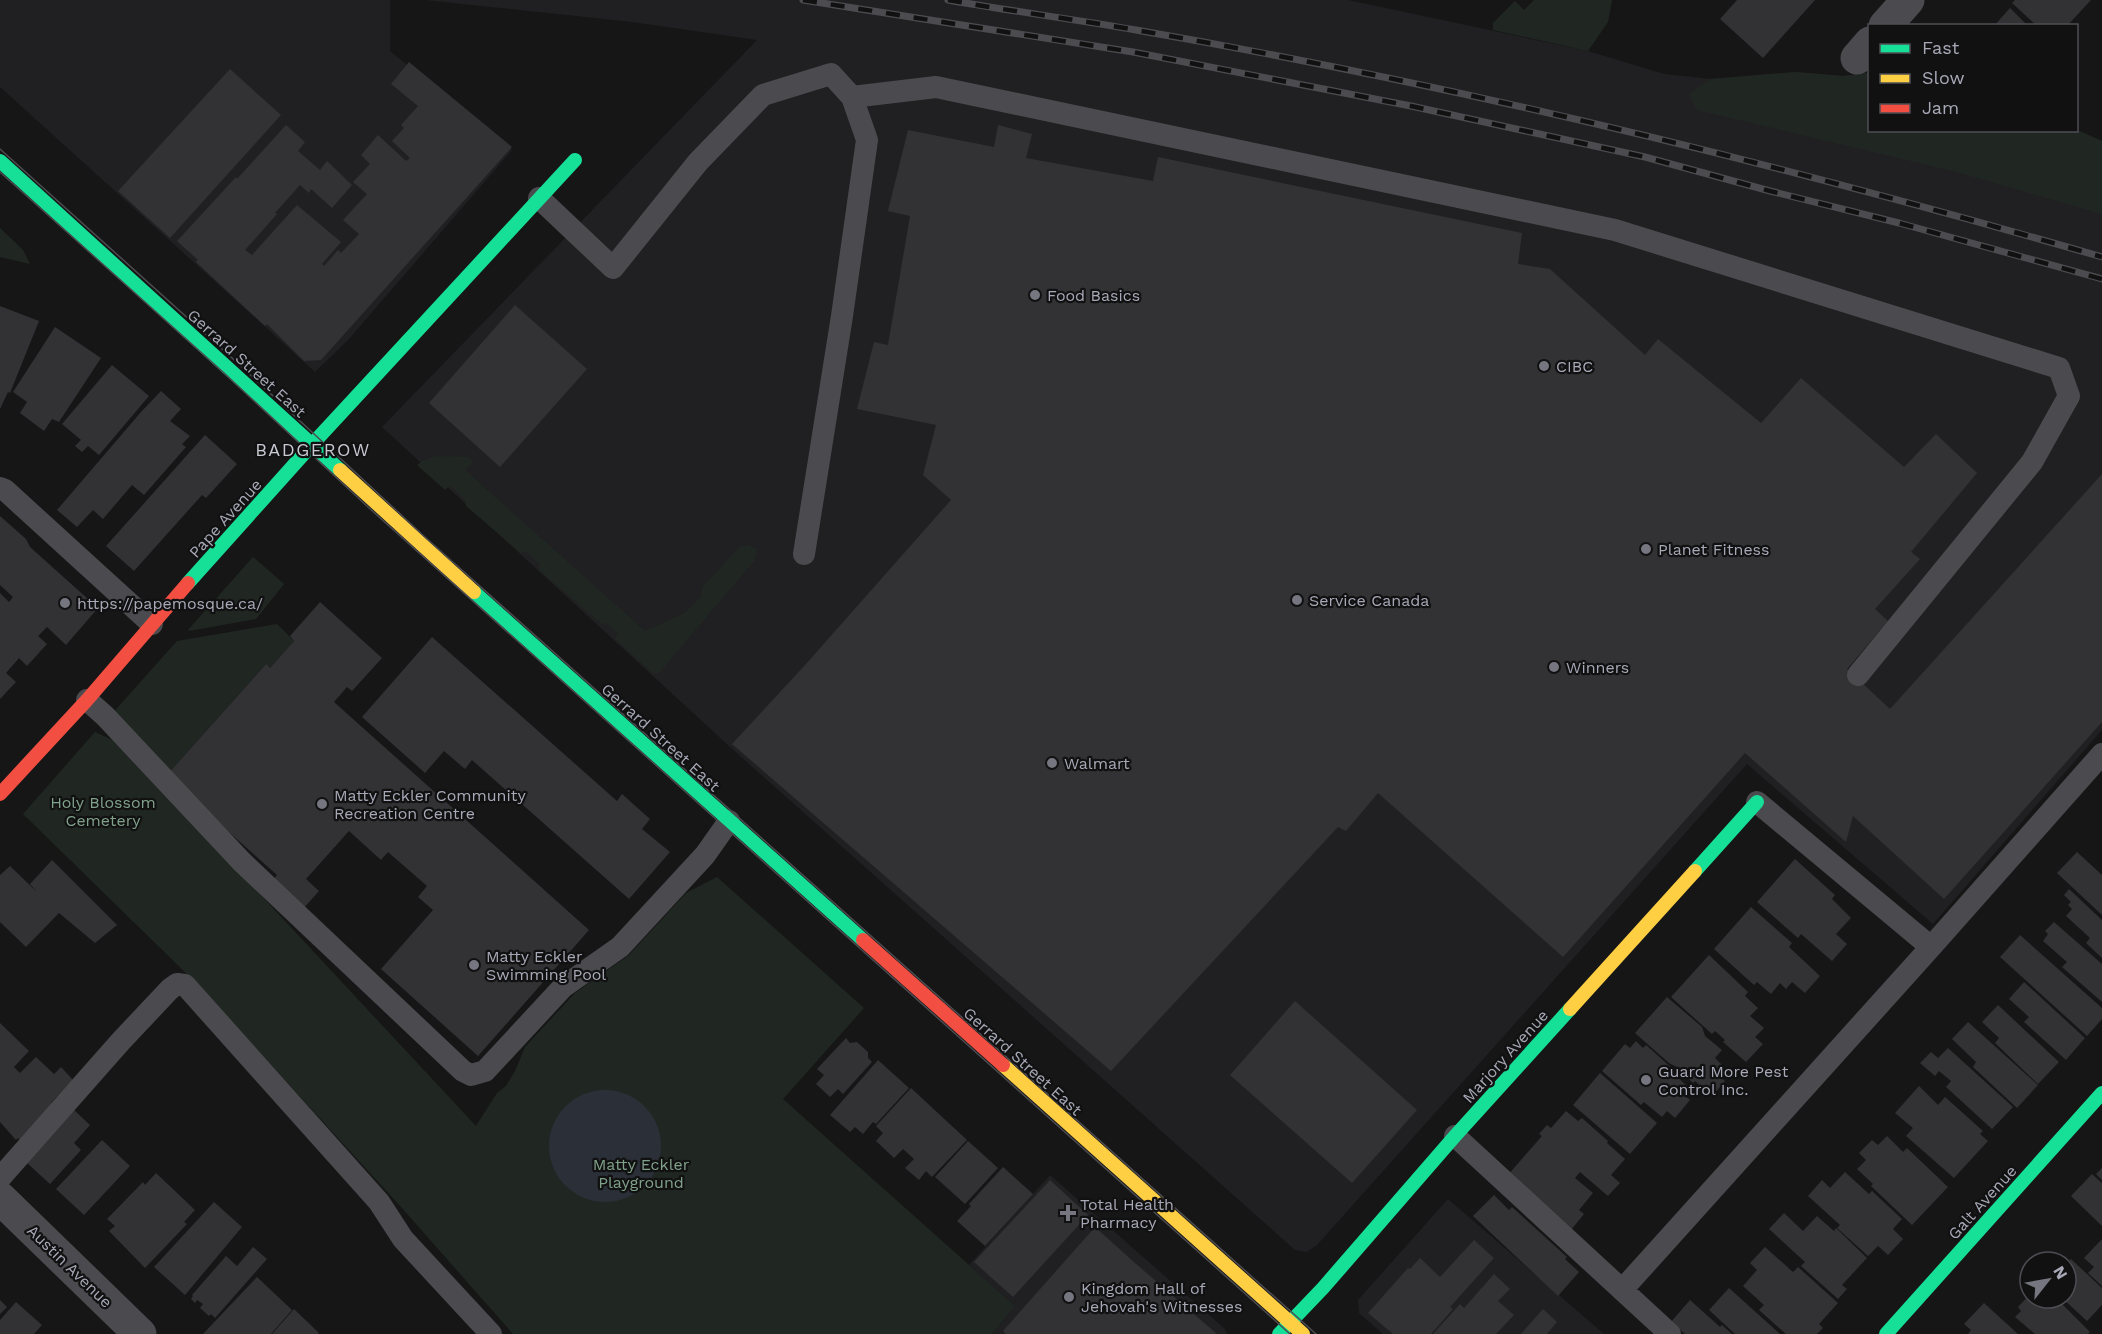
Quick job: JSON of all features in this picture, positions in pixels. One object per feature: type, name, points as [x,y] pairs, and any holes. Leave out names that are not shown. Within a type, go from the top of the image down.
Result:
[{"type":"street","points":[[1887,24],[1908,0]]},
{"type":"street","name":"Pape Avenue","points":[[0,794],[87,700],[312,444],[575,160]]},
{"type":"street","name":"Gerrard Street East","points":[[0,161],[729,821],[1303,1334]]},
{"type":"street","name":"Marjory Avenue","points":[[1279,1334],[1323,1288],[1455,1136],[1757,801]]},
{"type":"street","name":"Galt Avenue","points":[[1886,1334],[2102,1093]]},
{"type":"street","name":"Austin Avenue","points":[[0,1198],[140,1334]]},
{"type":"lane","points":[[539,198],[613,268],[698,162],[763,95],[831,74],[852,97],[867,140],[804,554]]},
{"type":"lane","points":[[852,97],[936,87],[1615,230],[2059,368],[2069,396],[2032,462],[1858,675]]},
{"type":"lane","points":[[0,488],[5,490],[152,624]]},
{"type":"lane","points":[[87,700],[105,716],[242,862],[463,1071],[471,1075],[485,1071],[563,987],[620,947],[705,855],[729,821]]},
{"type":"lane","points":[[1622,1290],[2102,754]]},
{"type":"lane","points":[[1757,801],[1931,947]]},
{"type":"lane","points":[[0,1178],[170,988],[177,984],[185,986],[379,1202],[403,1239],[492,1334]]},
{"type":"lane","points":[[1455,1136],[1670,1334]]},
{"type":"shaded area","points":[[0,0],[390,0],[390,51],[512,150],[349,339],[315,372],[0,87]]},
{"type":"shaded area","points":[[425,0],[1348,0],[1588,51],[1664,74],[1711,79],[1795,72],[1843,76],[1868,73],[1868,132],[2078,130],[2102,141],[2102,730],[1933,924],[1747,764],[1317,1245],[1307,1252],[1295,1250],[729,746],[382,427],[757,40],[632,22]]},
{"type":"shaded area","points":[[605,1090],[626,1094],[645,1106],[657,1125],[661,1146],[657,1167],[645,1186],[626,1198],[605,1202],[584,1198],[565,1186],[553,1167],[549,1146],[553,1125],[565,1106],[584,1094]]},
{"type":"shaded area","points":[[1050,1175],[1225,1329],[1227,1334],[992,1334],[1015,1306],[969,1265]]},
{"type":"shaded area","points":[[1448,1199],[1604,1334],[1383,1334],[1359,1313],[1358,1300]]},
{"type":"green space","points":[[1534,0],[1612,0],[1608,22],[1588,51],[1493,30],[1493,23],[1515,1],[1524,10]]},
{"type":"green space","points":[[1795,72],[1843,76],[1868,73],[1868,132],[2078,130],[2102,141],[2102,214],[1957,172],[1697,110],[1689,94],[1711,79]]},
{"type":"green space","points":[[0,228],[23,250],[30,264],[0,257]]},
{"type":"green space","points":[[436,456],[468,457],[472,460],[465,470],[645,631],[685,613],[702,596],[702,588],[740,546],[748,545],[757,549],[754,561],[659,673],[654,674],[615,639],[618,634],[605,622],[602,624],[539,570],[540,565],[526,551],[521,553],[466,506],[465,500],[450,485],[445,490],[417,465]]},
{"type":"green space","points":[[253,557],[284,584],[256,619],[189,631],[188,630]]},
{"type":"green space","points":[[277,624],[294,641],[270,668],[265,665],[166,776],[111,715],[177,641]]},
{"type":"green space","name":"Matty Eckler Playground","points":[[95,732],[119,743],[476,1126],[497,1093],[506,1086],[525,1047],[575,993],[629,955],[686,893],[717,877],[864,1008],[783,1099],[1015,1306],[992,1334],[513,1334],[402,1208],[193,980],[23,814]]},
{"type":"building","points":[[1737,0],[1815,0],[1763,58],[1720,19]]},
{"type":"building","points":[[2015,0],[2091,0],[2069,24],[2035,24],[2012,3]]},
{"type":"building","points":[[2010,8],[2026,24],[1996,24]]},
{"type":"building","points":[[409,62],[512,147],[321,360],[304,361],[267,324],[265,326],[196,262],[198,260],[177,241],[286,125],[305,142],[298,151],[320,170],[327,161],[352,185],[332,208],[311,189],[309,193],[300,185],[245,250],[252,255],[297,205],[341,242],[322,264],[324,266],[338,250],[341,253],[359,234],[343,220],[367,194],[353,182],[370,164],[361,155],[378,135],[406,161],[410,158],[392,141],[404,128],[401,125],[418,106],[391,84]]},
{"type":"building","points":[[230,69],[281,115],[170,238],[118,191]]},
{"type":"building","points":[[998,125],[1032,134],[1026,158],[1153,181],[1158,157],[1522,233],[1518,264],[1550,269],[1645,355],[1658,339],[1761,423],[1801,378],[1904,467],[1936,434],[1977,473],[1911,552],[1920,559],[1875,609],[1888,621],[1847,669],[1890,709],[2102,474],[2102,722],[1944,899],[1853,816],[1846,842],[1745,753],[1563,957],[1378,793],[1346,831],[1338,827],[1111,1071],[732,744],[951,500],[923,475],[936,425],[857,409],[874,342],[888,345],[910,216],[888,211],[908,130],[994,147]]},
{"type":"building","points":[[515,305],[587,369],[500,467],[429,403]]},
{"type":"building","points":[[0,306],[39,321],[10,393],[8,392],[0,409]]},
{"type":"building","points":[[55,327],[101,358],[59,422],[52,419],[44,431],[20,413],[27,402],[13,392]]},
{"type":"building","points":[[112,365],[149,396],[99,455],[88,446],[82,452],[75,446],[81,440],[62,424]]},
{"type":"building","points":[[161,391],[181,409],[170,421],[190,436],[182,444],[186,447],[144,495],[132,485],[103,519],[93,510],[77,527],[57,510]]},
{"type":"building","points":[[205,435],[237,464],[206,498],[202,495],[134,571],[106,546]]},
{"type":"building","points":[[0,516],[26,539],[30,547],[98,608],[66,645],[47,627],[38,636],[47,644],[27,666],[19,658],[6,673],[16,682],[0,699],[0,593],[9,602],[13,597],[0,585]]},
{"type":"building","name":"Matty Eckler Community Recreation Centre","points":[[320,602],[382,658],[352,691],[347,687],[334,702],[589,930],[478,1056],[381,969],[433,910],[418,897],[427,886],[388,852],[381,860],[349,831],[306,879],[319,891],[302,910],[271,882],[277,875],[166,776],[266,664],[270,668],[294,641],[290,636]]},
{"type":"building","points":[[432,637],[617,801],[622,794],[650,819],[642,829],[670,852],[629,899],[472,760],[465,769],[444,751],[425,773],[362,717]]},
{"type":"building","points":[[2077,852],[2102,875],[2102,915],[2057,873]]},
{"type":"building","points":[[1795,859],[1835,895],[1832,899],[1851,918],[1836,934],[1847,944],[1832,961],[1801,934],[1798,938],[1757,902]]},
{"type":"building","points":[[52,860],[117,925],[95,943],[59,913],[26,947],[0,922],[0,875],[10,866],[37,892],[30,884]]},
{"type":"building","points":[[2069,889],[2102,920],[2102,958],[2086,943],[2090,938],[2066,916],[2072,909],[2068,905],[2071,902],[2064,895]]},
{"type":"building","points":[[1751,907],[1792,943],[1789,947],[1820,976],[1805,993],[1792,982],[1786,989],[1780,983],[1771,994],[1757,982],[1754,985],[1714,949]]},
{"type":"building","points":[[2054,922],[2102,964],[2102,1002],[2062,967],[2067,962],[2043,941],[2048,934],[2045,931]]},
{"type":"building","points":[[2020,935],[2102,1008],[2102,1019],[2087,1036],[2000,957]]},
{"type":"building","points":[[1709,955],[1748,992],[1745,996],[1758,1008],[1750,1016],[1764,1028],[1755,1037],[1763,1044],[1746,1062],[1723,1042],[1725,1040],[1715,1031],[1712,1034],[1671,997]]},
{"type":"building","points":[[2024,982],[2085,1038],[2066,1060],[2024,1022],[2029,1017],[2009,999]]},
{"type":"building","points":[[1667,997],[1702,1027],[1705,1036],[1722,1050],[1715,1058],[1722,1065],[1716,1072],[1725,1081],[1712,1096],[1695,1081],[1693,1083],[1635,1033]]},
{"type":"building","points":[[1295,1001],[1417,1110],[1352,1183],[1230,1075]]},
{"type":"building","points":[[1998,1005],[2059,1062],[2038,1084],[1995,1043],[1999,1038],[1982,1022]]},
{"type":"building","points":[[1968,1022],[2038,1085],[2017,1108],[1973,1067],[1976,1062],[1952,1039]]},
{"type":"building","points":[[0,1023],[29,1051],[14,1067],[20,1073],[36,1057],[54,1074],[61,1067],[73,1080],[20,1140],[18,1138],[16,1140],[0,1122]]},
{"type":"building","points":[[846,1038],[850,1043],[857,1042],[868,1052],[868,1058],[872,1062],[843,1094],[838,1089],[830,1097],[816,1084],[824,1075],[817,1069]]},
{"type":"building","name":"Guard More Pest Control Inc.","points":[[1636,1041],[1643,1048],[1646,1045],[1674,1070],[1672,1072],[1689,1088],[1684,1095],[1690,1100],[1675,1118],[1667,1111],[1662,1117],[1644,1102],[1641,1105],[1602,1071],[1625,1044],[1630,1048]]},
{"type":"building","points":[[1948,1048],[2013,1107],[1992,1129],[1946,1087],[1951,1081],[1939,1071],[1935,1076],[1920,1063],[1931,1052],[1938,1058]]},
{"type":"building","points":[[878,1060],[909,1088],[876,1124],[873,1122],[863,1134],[855,1127],[850,1132],[830,1115]]},
{"type":"building","points":[[1600,1073],[1657,1123],[1630,1154],[1573,1105]]},
{"type":"building","points":[[1919,1086],[1938,1105],[1945,1097],[1983,1131],[1980,1134],[1988,1141],[1954,1178],[1906,1136],[1913,1128],[1895,1113]]},
{"type":"building","points":[[911,1088],[967,1140],[932,1177],[926,1171],[919,1180],[905,1168],[914,1159],[903,1149],[894,1158],[876,1141],[883,1133],[876,1126]]},
{"type":"building","points":[[74,1110],[90,1125],[74,1143],[81,1150],[50,1184],[26,1162]]},
{"type":"building","points":[[1566,1111],[1578,1121],[1582,1118],[1625,1159],[1611,1175],[1620,1183],[1608,1196],[1580,1172],[1575,1178],[1593,1193],[1579,1210],[1584,1214],[1571,1230],[1507,1176],[1542,1136],[1539,1134],[1547,1125],[1551,1128]]},
{"type":"building","points":[[1887,1136],[1903,1152],[1907,1148],[1948,1187],[1912,1225],[1871,1186],[1873,1184],[1857,1169],[1866,1160],[1859,1153],[1872,1140],[1878,1145]]},
{"type":"building","points":[[102,1140],[130,1166],[84,1215],[56,1189]]},
{"type":"building","points":[[968,1141],[998,1168],[965,1204],[935,1177]]},
{"type":"building","points":[[1003,1167],[1033,1194],[985,1246],[957,1221],[971,1206],[969,1204]]},
{"type":"building","points":[[2102,1168],[2102,1180],[2096,1174]]},
{"type":"building","points":[[1845,1172],[1869,1194],[1872,1191],[1902,1219],[1893,1229],[1903,1239],[1888,1255],[1878,1246],[1868,1256],[1837,1228],[1840,1225],[1808,1196],[1822,1180],[1830,1188]]},
{"type":"building","points":[[156,1173],[195,1210],[184,1222],[187,1224],[145,1268],[109,1231],[115,1226],[107,1219],[143,1182],[145,1185]]},
{"type":"building","points":[[2092,1174],[2102,1183],[2102,1226],[2071,1196]]},
{"type":"building","points":[[1050,1180],[1088,1215],[1013,1297],[974,1262]]},
{"type":"building","points":[[1494,1195],[1509,1210],[1512,1207],[1567,1257],[1565,1259],[1579,1272],[1558,1296],[1473,1216]]},
{"type":"building","points":[[214,1202],[242,1227],[185,1295],[154,1267]]},
{"type":"building","points":[[1784,1213],[1803,1231],[1817,1216],[1834,1231],[1836,1228],[1867,1258],[1842,1285],[1847,1289],[1838,1299],[1801,1266],[1805,1262],[1769,1229]]},
{"type":"building","points":[[1095,1227],[1217,1334],[1006,1334],[1003,1331]]},
{"type":"building","points":[[2102,1239],[2102,1286],[2088,1273],[2094,1267],[2084,1258]]},
{"type":"building","points":[[1474,1240],[1494,1258],[1450,1307],[1453,1309],[1431,1334],[1393,1334],[1368,1313],[1408,1268],[1410,1269],[1420,1258],[1440,1277]]},
{"type":"building","points":[[253,1247],[267,1259],[215,1318],[211,1314],[209,1316],[200,1308],[203,1304],[197,1300],[195,1303],[191,1299],[192,1295],[226,1256],[237,1266]]},
{"type":"building","points":[[1765,1247],[1793,1272],[1798,1267],[1838,1303],[1819,1324],[1823,1328],[1817,1334],[1786,1334],[1759,1310],[1764,1305],[1743,1286],[1757,1270],[1750,1263]]},
{"type":"building","points":[[2078,1266],[2102,1288],[2102,1305],[2087,1321],[2075,1310],[2078,1310]]},
{"type":"building","points":[[1494,1274],[1510,1289],[1498,1301],[1514,1315],[1496,1334],[1433,1334],[1460,1304],[1464,1308]]},
{"type":"building","points":[[257,1277],[292,1310],[271,1334],[203,1334]]},
{"type":"building","points":[[1729,1288],[1780,1334],[1735,1334],[1709,1310]]},
{"type":"building","points":[[0,1300],[7,1307],[0,1314]]},
{"type":"building","points":[[1690,1300],[1720,1327],[1722,1325],[1732,1334],[1685,1334],[1671,1322]]},
{"type":"building","points":[[16,1302],[42,1325],[34,1334],[0,1334],[0,1320]]},
{"type":"building","points":[[1984,1303],[2018,1334],[1968,1334],[1971,1330],[1964,1324]]},
{"type":"building","points":[[294,1309],[319,1333],[318,1334],[272,1334]]},
{"type":"building","points":[[1543,1309],[1557,1322],[1547,1334],[1521,1334]]},
{"type":"building","points":[[2068,1310],[2090,1332],[2088,1334],[2035,1334],[2015,1317],[2021,1311]]},
{"type":"tram line","points":[[0,149],[242,367],[426,538],[1316,1334]]},
{"type":"tram line","points":[[0,172],[223,372],[368,507],[1290,1334]]},
{"type":"railway","points":[[803,0],[1133,52],[1411,106],[1645,157],[2102,279]]},
{"type":"railway","points":[[948,0],[1258,52],[1501,102],[1743,160],[2102,257]]},
{"type":"traffic: fast","points":[[188,583],[318,438],[575,160]]},
{"type":"traffic: fast","points":[[0,161],[340,470]]},
{"type":"traffic: fast","points":[[474,592],[863,940]]},
{"type":"traffic: fast","points":[[1695,871],[1757,802]]},
{"type":"traffic: fast","points":[[1279,1334],[1323,1288],[1455,1136],[1570,1009]]},
{"type":"traffic: fast","points":[[1886,1334],[2102,1093]]},
{"type":"traffic: slow","points":[[340,470],[474,592]]},
{"type":"traffic: slow","points":[[1570,1009],[1695,871]]},
{"type":"traffic: slow","points":[[1003,1065],[1303,1334]]},
{"type":"traffic: jam","points":[[0,794],[87,700],[188,583]]},
{"type":"traffic: jam","points":[[863,940],[1003,1065]]},
{"type":"place","name":"Food Basics","points":[[1035,295]]},
{"type":"place","name":"CIBC","points":[[1544,366]]},
{"type":"place","name":"Planet Fitness","points":[[1646,549]]},
{"type":"place","name":"Service Canada","points":[[1297,600]]},
{"type":"place","name":"https://papemosque.ca/","points":[[65,603]]},
{"type":"place","name":"Winners","points":[[1554,667]]},
{"type":"place","name":"Walmart","points":[[1052,763]]},
{"type":"place","name":"Matty Eckler Community Recreation Centre","points":[[322,804]]},
{"type":"place","name":"Matty Eckler Swimming Pool","points":[[474,965]]},
{"type":"place","name":"Guard More Pest Control Inc.","points":[[1646,1080]]},
{"type":"place","name":"Total Health Pharmacy","points":[[1068,1213]]},
{"type":"place","name":"Kingdom Hall of Jehovah's Witnesses","points":[[1069,1297]]},
{"type":"district","name":"BADGEROW","points":[[313,450]]},
{"type":"park label","name":"Holy Blossom Cemetery","points":[[103,811]]}]
